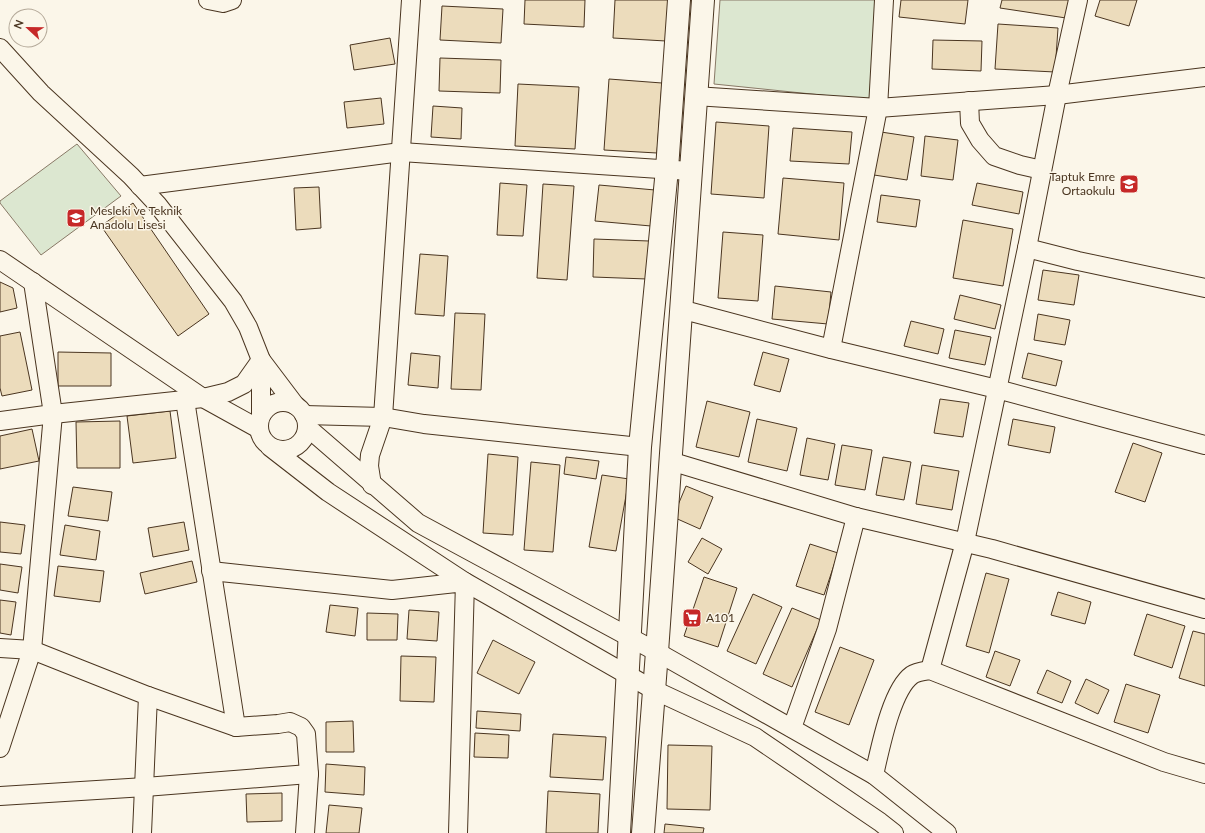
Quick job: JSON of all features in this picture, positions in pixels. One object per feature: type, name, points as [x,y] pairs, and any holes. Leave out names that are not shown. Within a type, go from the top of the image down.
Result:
[{"type":"main road","points":[[619,833],[640,447],[667,169],[679,0]]},
{"type":"main road","points":[[643,833],[658,652],[680,309],[703,0]]},
{"type":"street","points":[[208,0],[223,3],[232,0]]},
{"type":"street","points":[[372,485],[369,466],[370,455],[383,417],[411,0]]},
{"type":"street","points":[[831,349],[878,108],[884,0]]},
{"type":"street","points":[[930,670],[965,542],[1027,248],[1057,94],[1078,0]]},
{"type":"street","points":[[0,48],[41,93],[131,176],[157,204],[233,301],[248,327],[261,360],[302,416],[305,436],[296,446],[286,450],[270,447]]},
{"type":"street","points":[[695,96],[878,108],[1057,94],[1205,77]]},
{"type":"street","points":[[969,101],[970,123],[980,140],[994,156],[1020,165],[1042,170]]},
{"type":"street","points":[[140,186],[401,152],[690,171]]},
{"type":"street","points":[[1027,248],[1078,261],[1205,288]]},
{"type":"street","points":[[0,260],[204,398],[260,422]]},
{"type":"street","points":[[0,748],[32,650],[53,414],[33,282]]},
{"type":"street","points":[[680,309],[831,349],[997,389],[1205,445]]},
{"type":"street","points":[[0,421],[204,398],[228,392],[244,384],[261,360]]},
{"type":"street","points":[[261,360],[261,438],[270,447],[328,492],[465,582],[627,676],[755,737],[880,822],[891,832]]},
{"type":"street","points":[[185,400],[236,727]]},
{"type":"street","points":[[260,422],[266,407],[275,403],[284,402],[302,416],[372,485],[418,523],[658,652],[874,775],[947,833]]},
{"type":"street","points":[[302,416],[383,417],[424,424],[640,447]]},
{"type":"street","points":[[670,461],[856,517],[965,542],[1205,609]]},
{"type":"street","points":[[792,728],[827,629],[856,517]]},
{"type":"street","points":[[211,571],[392,590],[465,582]]},
{"type":"street","points":[[458,833],[465,582]]},
{"type":"street","points":[[0,648],[32,650],[148,696],[236,727],[290,722],[301,727],[306,734],[309,774],[305,833]]},
{"type":"street","points":[[874,775],[889,716],[900,689],[912,675],[930,670],[1164,762],[1203,769]]},
{"type":"street","points":[[142,833],[148,696]]},
{"type":"street","points":[[0,796],[144,787],[309,774]]},
{"type":"green space","points":[[720,0],[877,0],[870,100],[714,84]]},
{"type":"green space","points":[[77,144],[121,196],[41,255],[0,203],[0,201]]},
{"type":"building","points":[[525,0],[585,0],[584,27],[524,24]]},
{"type":"building","points":[[615,0],[668,0],[666,41],[613,38]]},
{"type":"building","points":[[901,0],[968,0],[965,24],[899,17]]},
{"type":"building","points":[[1002,0],[1069,0],[1066,18],[1000,8]]},
{"type":"building","points":[[1100,0],[1137,0],[1129,26],[1095,16]]},
{"type":"building","points":[[442,6],[503,9],[501,43],[440,40]]},
{"type":"building","points":[[998,24],[1058,28],[1055,72],[995,69]]},
{"type":"building","points":[[390,38],[395,64],[354,70],[350,45]]},
{"type":"building","points":[[933,40],[982,41],[981,71],[932,69]]},
{"type":"building","points":[[440,58],[501,60],[500,93],[439,91]]},
{"type":"building","points":[[609,79],[662,83],[657,153],[604,150]]},
{"type":"building","points":[[518,84],[579,87],[575,149],[515,146]]},
{"type":"building","points":[[381,98],[384,124],[347,128],[344,102]]},
{"type":"building","points":[[433,106],[462,108],[461,139],[431,137]]},
{"type":"building","points":[[716,122],[769,126],[764,198],[711,194]]},
{"type":"building","points":[[793,128],[852,132],[849,164],[790,161]]},
{"type":"building","points":[[881,132],[914,137],[907,180],[874,175]]},
{"type":"building","points":[[925,136],[958,140],[953,180],[921,176]]},
{"type":"building","points":[[783,178],[844,183],[839,240],[778,234]]},
{"type":"building","points":[[500,183],[527,185],[523,236],[497,235]]},
{"type":"building","points":[[977,183],[1023,192],[1019,214],[972,205]]},
{"type":"building","points":[[543,184],[574,186],[567,280],[537,278]]},
{"type":"building","points":[[599,185],[655,190],[651,226],[595,221]]},
{"type":"building","points":[[319,187],[321,228],[296,230],[294,188]]},
{"type":"building","points":[[881,195],[920,200],[916,227],[877,222]]},
{"type":"building","points":[[133,203],[209,314],[178,336],[101,226]]},
{"type":"building","points":[[963,220],[1013,229],[1003,286],[953,278]]},
{"type":"building","points":[[723,232],[763,235],[758,301],[718,298]]},
{"type":"building","points":[[594,239],[649,241],[647,279],[593,277]]},
{"type":"building","points":[[420,254],[448,256],[444,316],[415,314]]},
{"type":"building","points":[[1043,270],[1079,275],[1074,305],[1038,300]]},
{"type":"building","points":[[0,282],[13,288],[17,308],[0,312]]},
{"type":"building","points":[[775,286],[831,292],[828,324],[772,319]]},
{"type":"building","points":[[960,295],[1001,305],[995,329],[954,319]]},
{"type":"building","points":[[455,313],[485,314],[481,390],[451,389]]},
{"type":"building","points":[[1038,314],[1070,320],[1065,345],[1034,340]]},
{"type":"building","points":[[911,321],[944,329],[938,354],[904,346]]},
{"type":"building","points":[[955,330],[991,337],[985,365],[949,358]]},
{"type":"building","points":[[20,332],[32,390],[2,396],[0,388],[0,336]]},
{"type":"building","points":[[58,352],[111,353],[111,386],[58,386]]},
{"type":"building","points":[[763,352],[789,359],[780,392],[754,385]]},
{"type":"building","points":[[411,353],[440,356],[438,388],[408,385]]},
{"type":"building","points":[[1028,353],[1062,361],[1056,386],[1022,378]]},
{"type":"building","points":[[940,399],[969,403],[963,437],[934,433]]},
{"type":"building","points":[[707,401],[750,412],[739,457],[696,447]]},
{"type":"building","points":[[170,411],[176,458],[133,463],[127,416]]},
{"type":"building","points":[[757,419],[797,428],[787,471],[748,462]]},
{"type":"building","points":[[1013,419],[1055,427],[1050,453],[1008,445]]},
{"type":"building","points":[[120,421],[120,468],[77,468],[76,422]]},
{"type":"building","points":[[32,429],[39,461],[0,469],[0,436]]},
{"type":"building","points":[[807,438],[835,444],[828,480],[800,475]]},
{"type":"building","points":[[1133,443],[1162,453],[1145,502],[1115,492]]},
{"type":"building","points":[[842,445],[872,450],[865,490],[835,485]]},
{"type":"building","points":[[488,454],[518,457],[513,535],[483,533]]},
{"type":"building","points":[[566,457],[599,461],[596,479],[564,474]]},
{"type":"building","points":[[883,457],[911,462],[904,500],[876,495]]},
{"type":"building","points":[[531,462],[560,465],[553,552],[524,550]]},
{"type":"building","points":[[922,465],[959,471],[952,510],[916,504]]},
{"type":"building","points":[[602,475],[629,479],[616,551],[589,547]]},
{"type":"building","points":[[686,486],[713,497],[700,529],[673,517]]},
{"type":"building","points":[[73,487],[112,492],[108,521],[68,516]]},
{"type":"building","points":[[0,522],[25,525],[21,554],[0,552]]},
{"type":"building","points":[[184,522],[189,550],[153,557],[148,528]]},
{"type":"building","points":[[65,525],[100,531],[96,560],[60,555]]},
{"type":"building","points":[[702,538],[722,549],[708,574],[688,562]]},
{"type":"building","points":[[810,544],[838,553],[824,595],[796,586]]},
{"type":"building","points":[[192,561],[197,582],[145,594],[140,573]]},
{"type":"building","points":[[0,564],[22,567],[18,593],[0,590]]},
{"type":"building","points":[[58,566],[104,571],[100,602],[54,596]]},
{"type":"building","points":[[986,573],[1009,579],[989,653],[966,646]]},
{"type":"building","points":[[704,577],[737,588],[718,647],[684,636]]},
{"type":"building","points":[[1058,592],[1091,602],[1085,624],[1051,615]]},
{"type":"building","points":[[753,594],[782,607],[756,664],[727,651]]},
{"type":"building","points":[[0,600],[16,602],[11,635],[0,633]]},
{"type":"building","points":[[330,605],[358,608],[355,636],[326,632]]},
{"type":"building","points":[[792,608],[821,620],[792,687],[763,674]]},
{"type":"building","points":[[409,610],[439,612],[437,641],[407,639]]},
{"type":"building","points":[[367,613],[398,614],[397,640],[367,640]]},
{"type":"building","points":[[1147,614],[1185,626],[1172,668],[1134,655]]},
{"type":"building","points":[[1193,631],[1205,634],[1205,686],[1179,678]]},
{"type":"building","points":[[493,640],[535,662],[519,694],[477,673]]},
{"type":"building","points":[[840,647],[874,660],[849,725],[815,712]]},
{"type":"building","points":[[995,651],[1020,660],[1010,686],[986,677]]},
{"type":"building","points":[[401,656],[436,657],[434,702],[400,701]]},
{"type":"building","points":[[1047,670],[1071,681],[1062,703],[1037,693]]},
{"type":"building","points":[[1086,679],[1109,690],[1098,714],[1075,703]]},
{"type":"building","points":[[1126,684],[1160,695],[1148,733],[1114,722]]},
{"type":"building","points":[[477,711],[521,714],[520,731],[476,728]]},
{"type":"building","points":[[353,721],[354,752],[326,752],[326,722]]},
{"type":"building","points":[[475,733],[509,735],[508,758],[474,757]]},
{"type":"building","points":[[553,734],[606,737],[603,780],[550,777]]},
{"type":"building","points":[[668,745],[712,746],[710,810],[667,809]]},
{"type":"building","points":[[326,764],[365,767],[364,795],[325,792]]},
{"type":"building","points":[[548,791],[600,794],[598,833],[546,833]]},
{"type":"building","points":[[282,793],[282,821],[247,822],[246,794]]},
{"type":"building","points":[[329,805],[362,808],[359,833],[326,833]]},
{"type":"building","points":[[665,824],[704,828],[703,833],[664,833]]},
{"type":"place","name":"Taptuk Emre Ortaokulu","points":[[1129,184]]},
{"type":"place","name":"Mesleki ve Teknik Anadolu Lisesi","points":[[76,218]]},
{"type":"place","name":"A101","points":[[692,618]]}]
